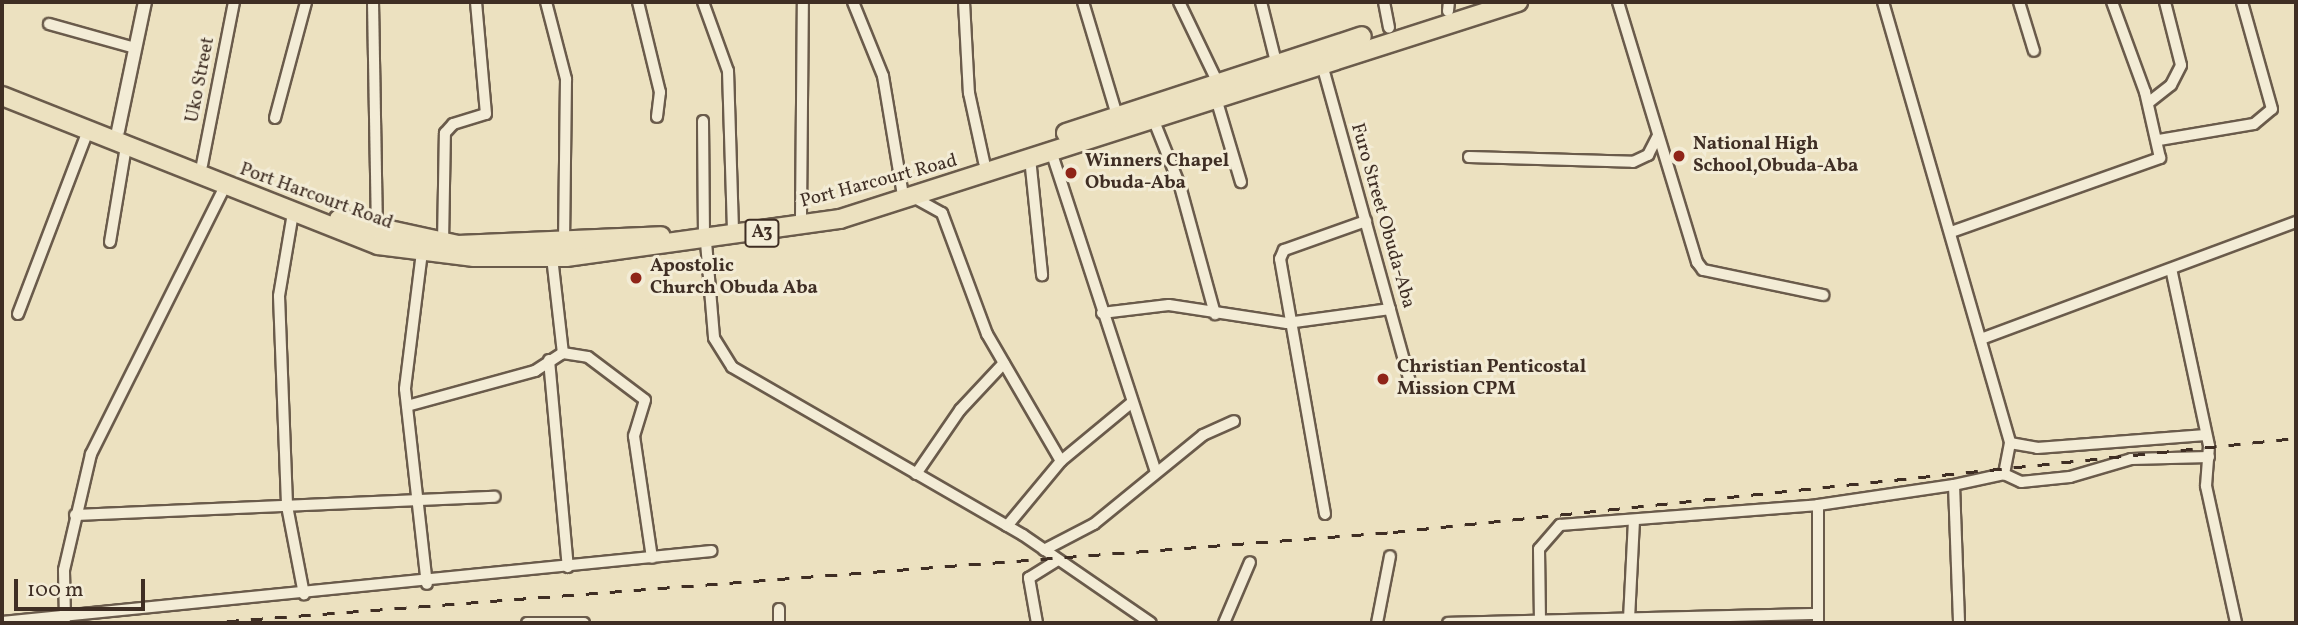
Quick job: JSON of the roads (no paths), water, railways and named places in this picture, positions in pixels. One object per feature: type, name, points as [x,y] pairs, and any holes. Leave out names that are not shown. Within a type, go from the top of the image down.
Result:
[{"type":"highway","name":"Port Harcourt Road","points":[[38,105],[88,131],[122,138],[225,186],[368,242],[422,252],[558,250],[705,237],[764,228],[907,194],[1030,158],[1152,116],[1276,62],[1389,28],[1448,6],[1480,2]]},
{"type":"highway","name":"Port Harcourt Road","points":[[705,237],[733,227],[764,228],[801,216],[907,194],[984,162],[1116,115],[1321,61],[1518,2]]},
{"type":"highway","name":"Port Harcourt Road","points":[[2,97],[38,105],[377,232],[443,243],[558,250]]},
{"type":"street","points":[[110,242],[135,48],[145,2]]},
{"type":"street","name":"Uko Street","points":[[202,165],[234,2]]},
{"type":"street","points":[[275,118],[306,2]]},
{"type":"street","points":[[373,2],[377,232]]},
{"type":"street","points":[[443,243],[445,133],[453,124],[486,114],[476,2]]},
{"type":"street","points":[[547,2],[566,79],[558,250],[563,353]]},
{"type":"street","points":[[638,2],[660,92],[657,117]]},
{"type":"street","points":[[801,216],[803,2]]},
{"type":"street","points":[[853,2],[883,76],[907,194],[942,213],[962,278],[1004,363],[1061,461]]},
{"type":"street","points":[[964,2],[969,93],[984,162]]},
{"type":"street","points":[[1083,2],[1116,115]]},
{"type":"street","points":[[1179,2],[1216,88],[1241,182]]},
{"type":"street","points":[[1261,2],[1276,62]]},
{"type":"street","points":[[1384,2],[1389,28]]},
{"type":"street","points":[[1618,2],[1703,270],[1823,295]]},
{"type":"street","points":[[1883,2],[2010,443],[2004,474]]},
{"type":"street","points":[[2019,2],[2034,51]]},
{"type":"street","points":[[1951,232],[2155,161],[2162,154],[2148,103],[2112,2]]},
{"type":"street","points":[[2148,103],[2171,85],[2181,65],[2165,2]]},
{"type":"street","points":[[2159,140],[2254,124],[2272,109],[2242,2]]},
{"type":"street","points":[[707,4],[728,71],[733,227]]},
{"type":"street","points":[[49,24],[135,48]]},
{"type":"street","name":"Furo Street Obuda-Aba","points":[[1321,61],[1410,382]]},
{"type":"street","points":[[1152,116],[1184,197],[1215,314]]},
{"type":"street","points":[[703,121],[705,237],[714,338],[732,367],[1007,526],[1151,623]]},
{"type":"street","points":[[18,314],[88,131]]},
{"type":"street","points":[[1469,158],[1633,162],[1648,155],[1658,135]]},
{"type":"street","points":[[1051,151],[1131,403],[1156,472]]},
{"type":"street","points":[[1030,158],[1042,275]]},
{"type":"street","points":[[65,619],[64,570],[91,454],[134,358],[172,300],[225,186]]},
{"type":"street","points":[[293,213],[279,296],[287,506],[304,594]]},
{"type":"street","points":[[1325,514],[1300,388],[1296,337],[1287,323],[1281,253],[1366,221]]},
{"type":"street","points":[[1981,339],[2172,273],[2296,222]]},
{"type":"street","points":[[422,252],[406,353],[414,500],[426,584]]},
{"type":"street","points":[[2172,273],[2206,435],[2209,457],[2206,486],[2236,623]]},
{"type":"street","points":[[1102,313],[1168,305],[1287,323],[1390,309]]},
{"type":"street","points":[[407,406],[534,371],[563,353],[588,357],[643,394],[634,436],[652,558]]},
{"type":"street","points":[[549,360],[568,567]]},
{"type":"street","points":[[916,474],[960,410],[1004,363]]},
{"type":"street","points":[[1007,526],[1061,461],[1131,403]]},
{"type":"street","points":[[1044,550],[1094,524],[1202,435],[1234,421]]},
{"type":"street","points":[[2010,443],[2037,448],[2206,435]]},
{"type":"street","points":[[1541,621],[1539,549],[1550,530],[1634,520],[1818,505],[1954,485],[2004,474],[2021,482],[2070,477],[2131,459],[2209,457]]},
{"type":"street","points":[[1954,485],[1958,623]]},
{"type":"street","points":[[75,515],[495,497]]},
{"type":"street","points":[[1448,623],[1817,619],[1818,505]]},
{"type":"street","points":[[1629,619],[1634,520]]},
{"type":"street","points":[[2,622],[65,619],[426,584],[711,551]]},
{"type":"street","points":[[1377,623],[1390,556]]},
{"type":"street","points":[[1037,623],[1029,578],[1058,559]]},
{"type":"street","points":[[1224,623],[1250,562]]},
{"type":"street","points":[[779,609],[779,623]]},
{"type":"street","points":[[527,623],[584,623]]},
{"type":"railway","points":[[203,623],[1393,532],[2296,438]]},
{"type":"place","name":"National High School,Obuda-Aba","points":[[1679,156]]},
{"type":"place","name":"Winners Chapel Obuda-Aba","points":[[1071,173]]},
{"type":"place","name":"Apostolic Church Obuda Aba","points":[[636,278]]},
{"type":"place","name":"Christian Penticostal Mission CPM","points":[[1383,379]]}]
